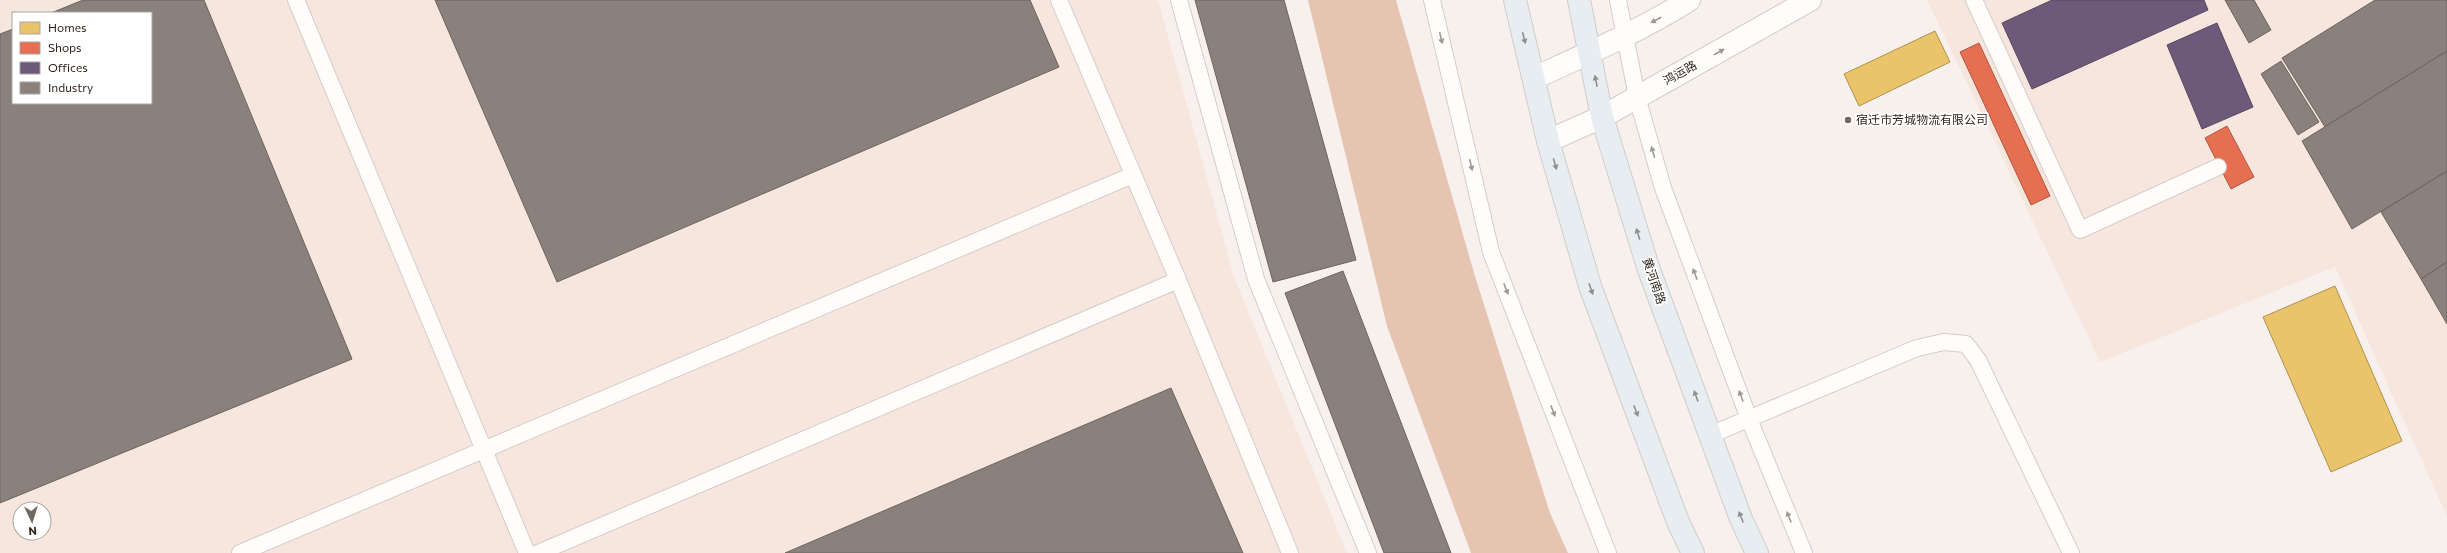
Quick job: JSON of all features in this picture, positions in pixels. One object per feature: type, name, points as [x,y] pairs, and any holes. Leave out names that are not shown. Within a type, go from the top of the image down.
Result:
[{"type":"main road","points":[[1514,0],[1548,141],[1590,286],[1678,522],[1693,553]]},
{"type":"main road","name":"黄河南路","points":[[1578,0],[1591,53],[1602,116],[1648,267],[1741,520],[1757,553]]},
{"type":"street","points":[[1534,78],[1591,53],[1689,0]]},
{"type":"street","name":"鸿运路","points":[[1548,141],[1602,116],[1810,0]]},
{"type":"lane","points":[[296,0],[527,553]]},
{"type":"lane","points":[[1059,0],[1178,280],[1290,553]]},
{"type":"lane","points":[[1179,0],[1256,280],[1368,553]]},
{"type":"lane","points":[[1432,0],[1491,252],[1608,553]]},
{"type":"lane","points":[[1618,0],[1637,97],[1663,188],[1749,419],[1804,553]]},
{"type":"lane","points":[[1974,0],[2080,230],[2218,167]]},
{"type":"lane","points":[[240,553],[1133,175]]},
{"type":"lane","points":[[538,553],[1178,280]]},
{"type":"lane","points":[[1710,436],[1918,348],[1944,342],[1966,344],[1978,360],[2071,553]]},
{"type":"shaded area","points":[[0,0],[1158,0],[1234,277],[1347,553],[0,553]]},
{"type":"shaded area","points":[[1308,0],[1396,0],[1474,273],[1550,513],[1568,553],[1471,553],[1387,326]]},
{"type":"shaded area","points":[[1927,0],[2447,0],[2447,517],[2335,267],[2100,362]]},
{"type":"building: Homes","points":[[1935,31],[1950,62],[1859,106],[1844,74]]},
{"type":"building: Homes","points":[[2335,286],[2402,441],[2331,472],[2263,317]]},
{"type":"building: Shops","points":[[1979,43],[2050,196],[2031,205],[1960,52]]},
{"type":"building: Shops","points":[[2227,126],[2254,177],[2231,189],[2205,138]]},
{"type":"building: Offices","points":[[2052,0],[2204,0],[2208,10],[2032,89],[2002,23]]},
{"type":"building: Offices","points":[[2217,23],[2253,107],[2202,129],[2167,45]]},
{"type":"building: Industry","points":[[83,0],[204,0],[352,359],[0,503],[0,34],[12,29],[12,104],[152,104],[152,12],[53,12]]},
{"type":"building: Industry","points":[[435,0],[1030,0],[1059,67],[557,282]]},
{"type":"building: Industry","points":[[1195,0],[1284,0],[1356,260],[1273,282]]},
{"type":"building: Industry","points":[[2225,0],[2254,0],[2271,30],[2249,43]]},
{"type":"building: Industry","points":[[2375,0],[2447,0],[2447,51],[2325,127],[2282,58]]},
{"type":"building: Industry","points":[[2447,51],[2447,171],[2352,229],[2302,141]]},
{"type":"building: Industry","points":[[2281,61],[2319,122],[2298,135],[2261,74]]},
{"type":"building: Industry","points":[[2447,171],[2447,262],[2421,279],[2381,212]]},
{"type":"building: Industry","points":[[2447,262],[2447,324],[2421,279]]},
{"type":"building: Industry","points":[[1343,271],[1451,553],[1384,553],[1285,293]]},
{"type":"building: Industry","points":[[1171,388],[1243,553],[785,553]]},
{"type":"place","name":"宿迁市芳城物流有限公司","points":[[1848,120]]}]
